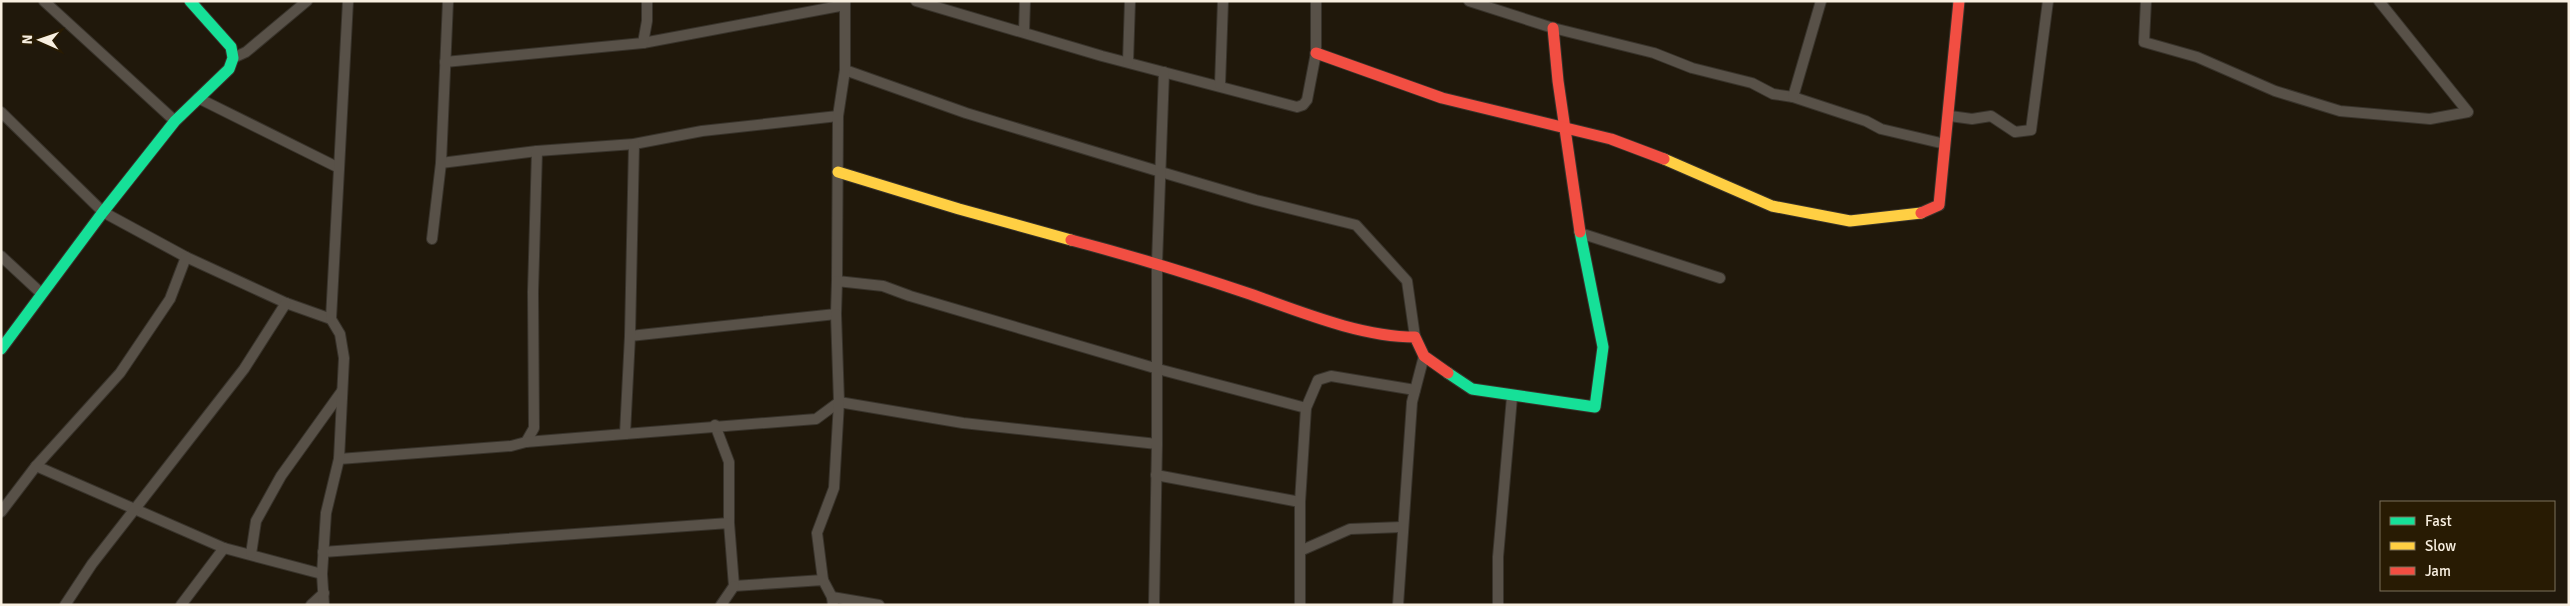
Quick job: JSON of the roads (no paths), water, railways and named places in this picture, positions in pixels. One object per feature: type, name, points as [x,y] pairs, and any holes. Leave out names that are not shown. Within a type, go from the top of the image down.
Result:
[{"type":"street","points":[[44,1],[175,121]]},
{"type":"street","points":[[1,349],[175,121],[228,69],[233,58],[232,47],[190,1]]},
{"type":"street","points":[[233,58],[246,52],[307,1]]},
{"type":"street","points":[[324,605],[322,574],[326,513],[339,459],[344,358],[340,334],[331,319],[348,1]]},
{"type":"street","points":[[432,239],[441,163],[448,1]]},
{"type":"street","points":[[643,43],[647,21],[647,1]]},
{"type":"street","points":[[916,1],[938,4],[1024,32],[1128,62],[1297,107],[1303,105],[1307,100],[1316,53],[1316,1]]},
{"type":"street","points":[[1024,32],[1026,1]]},
{"type":"street","points":[[1128,62],[1130,1]]},
{"type":"street","points":[[1220,85],[1223,1]]},
{"type":"street","points":[[1469,1],[1553,28],[1654,53],[1692,68],[1752,83],[1774,94],[1793,97],[1866,121],[1882,129],[1945,144]]},
{"type":"street","points":[[1793,97],[1821,1]]},
{"type":"street","points":[[1316,53],[1442,98],[1611,139],[1645,150],[1772,206],[1850,221],[1927,212],[1939,205],[1945,144],[1950,116],[1960,1]]},
{"type":"street","points":[[1950,116],[1972,119],[1991,116],[2016,132],[2031,130],[2048,1]]},
{"type":"street","points":[[2146,1],[2144,42],[2197,58],[2275,91],[2340,111],[2430,119],[2468,112],[2379,1]]},
{"type":"street","points":[[446,62],[671,40],[845,3],[845,70],[838,116],[836,314],[839,402],[834,488],[817,534],[823,580],[833,601],[879,605]]},
{"type":"street","points":[[845,70],[966,113],[1256,200],[1356,225],[1407,281],[1414,337],[1424,356],[1472,389],[1512,397],[1564,401],[1595,407],[1603,347],[1580,233],[1558,81],[1553,28]]},
{"type":"street","points":[[1154,605],[1158,369],[1157,263],[1164,72]]},
{"type":"street","points":[[198,98],[339,168]]},
{"type":"street","points":[[1,112],[104,212],[186,257],[286,303],[331,319]]},
{"type":"street","points":[[441,163],[537,151],[634,144],[702,131],[838,116]]},
{"type":"street","points":[[625,434],[630,336],[634,144]]},
{"type":"street","points":[[526,442],[534,428],[533,292],[537,151]]},
{"type":"street","points":[[838,172],[958,209],[1157,263],[1329,321],[1398,337],[1414,337]]},
{"type":"street","points":[[1580,233],[1720,278]]},
{"type":"street","points":[[1,256],[42,294]]},
{"type":"street","points":[[1,512],[36,466],[120,373],[170,299],[186,257]]},
{"type":"street","points":[[837,281],[883,286],[910,296],[1158,369],[1306,408]]},
{"type":"street","points":[[65,605],[92,564],[244,369],[286,303]]},
{"type":"street","points":[[630,336],[836,314]]},
{"type":"street","points":[[1398,605],[1412,402],[1424,356]]},
{"type":"street","points":[[1300,605],[1300,502],[1306,408],[1318,380],[1330,376],[1416,390]]},
{"type":"street","points":[[251,554],[256,521],[281,476],[342,390]]},
{"type":"street","points":[[1498,605],[1498,557],[1512,397]]},
{"type":"street","points":[[339,459],[511,446],[526,442],[715,425],[816,419],[839,402],[963,423],[1157,444]]},
{"type":"street","points":[[715,425],[729,462],[734,586],[721,605]]},
{"type":"street","points":[[36,466],[134,511],[224,548],[322,574]]},
{"type":"street","points":[[1156,475],[1300,502]]},
{"type":"street","points":[[323,552],[730,523]]},
{"type":"street","points":[[1300,552],[1350,529],[1402,527]]},
{"type":"street","points":[[181,605],[224,548]]},
{"type":"street","points":[[734,586],[823,580]]},
{"type":"street","points":[[311,605],[324,593]]}]
